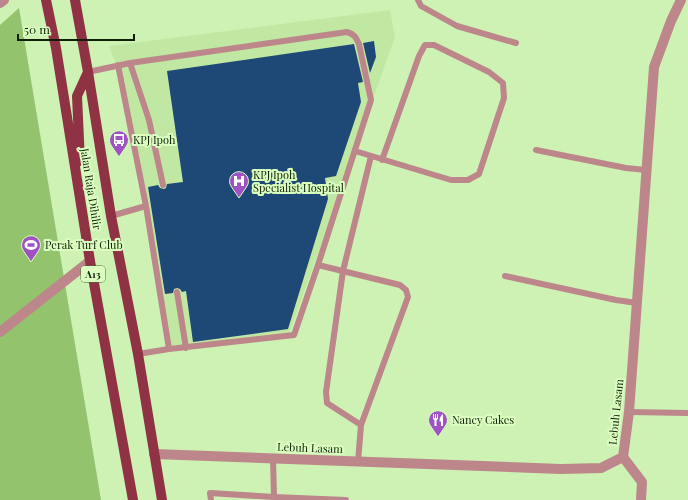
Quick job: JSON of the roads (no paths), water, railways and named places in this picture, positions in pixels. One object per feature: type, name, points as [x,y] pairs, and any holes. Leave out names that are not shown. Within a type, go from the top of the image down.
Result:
[{"type":"main road","name":"Jalan Raja Dihilir","points":[[46,0],[56,48],[90,262],[133,500]]},
{"type":"main road","name":"Jalan Raja Dihilir","points":[[75,0],[111,216],[138,354],[162,500]]},
{"type":"main road","points":[[81,206],[77,96],[88,72]]},
{"type":"street","points":[[0,3],[4,0]]},
{"type":"street","name":"Lebuh Lasam","points":[[154,454],[561,469],[601,468],[623,456],[629,412],[654,67],[671,21],[681,0]]},
{"type":"street","points":[[0,332],[90,262]]},
{"type":"street","points":[[623,456],[642,482],[641,500]]},
{"type":"lane","points":[[418,0],[421,6],[457,26],[516,43]]},
{"type":"lane","points":[[88,72],[130,63],[347,32],[353,34],[357,38],[371,100],[294,335],[169,349],[138,354]]},
{"type":"lane","points":[[355,151],[382,160],[451,180],[468,180],[479,174],[504,98],[503,83],[489,72],[434,45],[425,45],[419,56],[382,160]]},
{"type":"lane","points":[[130,63],[149,120],[163,185]]},
{"type":"lane","points":[[118,65],[146,206],[169,349]]},
{"type":"lane","points":[[536,150],[626,168],[646,170]]},
{"type":"lane","points":[[362,426],[326,403],[326,392],[343,271],[371,156]]},
{"type":"lane","points":[[111,216],[146,206]]},
{"type":"lane","points":[[318,265],[400,285],[406,290],[408,297],[362,426],[358,462]]},
{"type":"lane","points":[[505,276],[616,300],[637,303]]},
{"type":"lane","points":[[177,292],[186,348]]},
{"type":"lane","points":[[629,412],[688,413]]},
{"type":"lane","points":[[273,458],[274,497]]},
{"type":"lane","points":[[211,500],[210,493],[346,500]]},
{"type":"place","name":"KPJ Ipoh","points":[[119,157]]},
{"type":"place","name":"KPJ Ipoh Specialist Hospital","points":[[239,198]]},
{"type":"place","name":"Perak Turf Club","points":[[31,262]]},
{"type":"place","name":"Nancy Cakes","points":[[438,437]]}]
